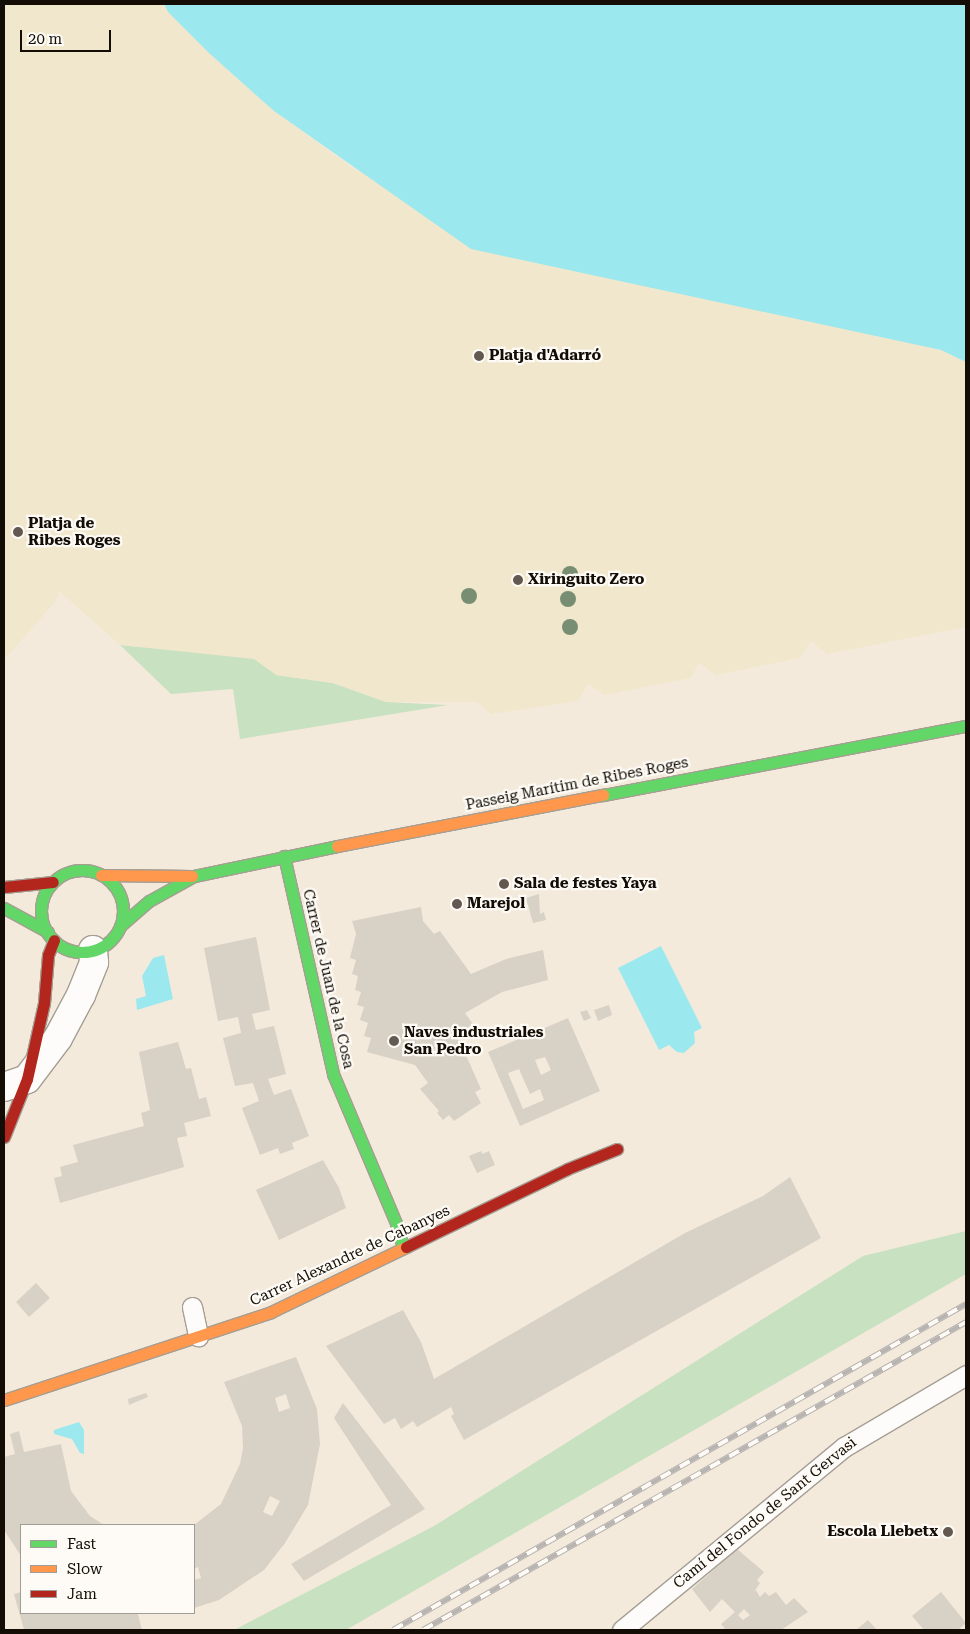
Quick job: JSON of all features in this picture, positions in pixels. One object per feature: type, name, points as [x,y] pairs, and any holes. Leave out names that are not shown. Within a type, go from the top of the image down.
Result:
[{"type":"street","name":"Passeig Marítim de Ribes Roges","points":[[4,888],[53,882],[76,870],[101,875],[194,876],[284,856],[966,726]]},
{"type":"street","name":"Carrer de Juan de la Cosa","points":[[284,856],[333,1074],[396,1223],[403,1248]]},
{"type":"street","points":[[101,875],[112,884],[120,897],[123,911],[120,926]]},
{"type":"street","name":"Passeig Marítim de Ribes Roges","points":[[93,950],[109,941],[120,926],[149,901],[194,876]]},
{"type":"street","points":[[4,1137],[16,1083],[44,1003],[51,936],[42,906],[53,882]]},
{"type":"street","points":[[4,908],[51,936],[70,950],[93,950],[94,962],[81,995],[58,1038],[16,1083]]},
{"type":"street","name":"Carrer Alexandre de Cabanyes","points":[[4,1400],[271,1312],[403,1248],[618,1149]]},
{"type":"lane","points":[[192,1308],[198,1336]]},
{"type":"lane","name":"Camí del Fondo de Sant Gervasi","points":[[622,1630],[844,1447],[966,1375]]},
{"type":"green space","points":[[204,585],[276,675],[333,683],[386,702],[448,705],[240,739],[233,689],[171,694],[120,645],[155,648]]},
{"type":"green space","points":[[966,1231],[966,1274],[346,1630],[234,1630],[434,1526],[863,1256]]},
{"type":"sand","name":"Platja d'Adarró","points":[[4,4],[164,4],[169,12],[209,53],[274,111],[356,170],[691,294],[941,350],[966,362],[966,627],[827,654],[811,641],[800,658],[716,675],[699,663],[691,678],[604,695],[588,684],[578,701],[491,714],[477,702],[386,702],[333,683],[276,675],[254,659],[120,645],[59,591],[55,602],[4,660]]},
{"type":"water","points":[[164,4],[966,4],[966,362],[941,350],[471,249],[274,111],[209,53],[168,12]]},
{"type":"water","points":[[661,946],[702,1028],[694,1032],[695,1043],[684,1053],[677,1052],[669,1045],[659,1050],[618,968]]},
{"type":"water","points":[[164,955],[173,999],[137,1010],[136,999],[146,996],[142,976],[153,958]]},
{"type":"water","points":[[79,1422],[84,1430],[84,1454],[80,1453],[72,1439],[54,1434],[54,1430]]},
{"type":"building","points":[[539,894],[540,914],[544,912],[546,920],[533,923],[526,898]]},
{"type":"building","points":[[421,907],[423,921],[434,934],[440,931],[471,974],[506,959],[543,950],[548,980],[502,992],[465,1013],[473,1024],[457,1035],[481,1089],[475,1092],[481,1103],[454,1121],[449,1115],[443,1120],[437,1113],[439,1111],[420,1089],[428,1083],[415,1065],[367,1052],[371,1038],[364,1036],[368,1023],[360,1020],[364,1007],[357,1005],[361,992],[355,990],[358,976],[352,974],[356,960],[350,958],[356,934],[352,921]]},
{"type":"building","points":[[256,937],[270,1010],[252,1014],[256,1030],[274,1026],[286,1074],[268,1079],[274,1095],[291,1089],[309,1136],[292,1143],[294,1149],[280,1154],[278,1148],[260,1155],[242,1108],[259,1101],[253,1083],[235,1086],[223,1038],[241,1033],[238,1017],[218,1021],[204,948]]},
{"type":"building","points":[[609,1005],[612,1015],[598,1021],[594,1010]]},
{"type":"building","points":[[587,1010],[591,1018],[584,1021],[580,1012]]},
{"type":"building","points":[[568,1018],[600,1091],[520,1126],[488,1052]],"holes":[[[545,1057],[551,1070],[541,1075],[535,1060]],[[519,1069],[530,1094],[540,1089],[544,1100],[523,1109],[508,1073]]]},
{"type":"building","points":[[178,1042],[186,1069],[191,1068],[199,1099],[206,1097],[211,1116],[184,1123],[187,1136],[177,1138],[184,1167],[60,1203],[54,1178],[62,1176],[60,1167],[78,1162],[73,1145],[144,1126],[141,1113],[150,1110],[139,1052]]},
{"type":"building","points":[[481,1151],[482,1154],[489,1151],[495,1165],[477,1173],[469,1156]]},
{"type":"building","points":[[323,1160],[339,1188],[346,1208],[279,1240],[256,1190]]},
{"type":"building","points":[[790,1177],[821,1238],[464,1440],[451,1416],[454,1414],[451,1407],[417,1427],[413,1421],[401,1429],[395,1418],[384,1424],[326,1346],[403,1310],[421,1342],[434,1379],[685,1233],[763,1196]]},
{"type":"building","points":[[36,1283],[50,1298],[29,1317],[16,1302]]},
{"type":"building","points":[[296,1357],[317,1409],[320,1444],[308,1505],[285,1543],[264,1570],[219,1600],[195,1608],[195,1580],[201,1578],[198,1567],[195,1568],[195,1524],[221,1504],[240,1464],[243,1448],[242,1426],[224,1382]],"holes":[[[286,1394],[290,1408],[279,1412],[275,1398]],[[270,1496],[280,1501],[272,1516],[263,1512]]]},
{"type":"building","points":[[146,1393],[148,1397],[129,1405],[128,1399]]},
{"type":"building","points":[[343,1403],[425,1509],[304,1581],[291,1564],[391,1505],[334,1418]]},
{"type":"building","points":[[19,1431],[24,1452],[61,1444],[71,1491],[90,1516],[102,1524],[20,1524],[20,1554],[4,1530],[4,1457],[15,1454],[10,1434]]},
{"type":"building","points":[[737,1549],[764,1572],[757,1580],[760,1583],[754,1592],[756,1590],[760,1597],[765,1592],[769,1596],[776,1592],[786,1605],[794,1598],[808,1612],[781,1630],[726,1630],[721,1624],[735,1612],[722,1599],[710,1612],[692,1589]],"holes":[[[744,1609],[750,1615],[743,1620],[738,1615]]]},
{"type":"building","points":[[20,1592],[20,1614],[138,1614],[142,1630],[24,1630],[14,1594]]},
{"type":"building","points":[[941,1592],[966,1623],[958,1630],[924,1630],[912,1616]]},
{"type":"building","points":[[868,1620],[877,1630],[856,1630]]},
{"type":"railway","points":[[393,1630],[966,1304]]},
{"type":"railway","points":[[423,1630],[966,1322]]},
{"type":"traffic: fast","points":[[603,795],[966,726]]},
{"type":"traffic: fast","points":[[120,926],[149,901],[194,876],[337,846]]},
{"type":"traffic: fast","points":[[284,856],[333,1074],[396,1223],[403,1248]]},
{"type":"traffic: fast","points":[[82,870],[98,873],[111,882],[120,895],[123,911],[120,927],[111,940],[98,949],[82,952],[66,949],[53,940],[44,927],[41,911],[44,895],[53,882],[66,873],[82,870]]},
{"type":"traffic: fast","points":[[4,908],[48,932]]},
{"type":"traffic: slow","points":[[337,846],[603,795]]},
{"type":"traffic: slow","points":[[101,875],[192,876]]},
{"type":"traffic: slow","points":[[4,1400],[271,1312],[406,1247]]},
{"type":"traffic: jam","points":[[4,887],[53,882]]},
{"type":"traffic: jam","points":[[4,1137],[27,1079],[44,1003],[48,955],[54,940]]},
{"type":"traffic: jam","points":[[406,1247],[567,1169],[617,1149]]},
{"type":"place","name":"Platja d'Adarró","points":[[479,356]]},
{"type":"place","name":"Platja de Ribes Roges","points":[[18,532]]},
{"type":"place","name":"Xiringuito Zero","points":[[518,580]]},
{"type":"place","name":"Sala de festes Yaya","points":[[504,884]]},
{"type":"place","name":"Marejol","points":[[457,904]]},
{"type":"place","name":"Naves industriales San Pedro","points":[[394,1041]]},
{"type":"place","name":"Escola Llebetx","points":[[948,1532]]}]
